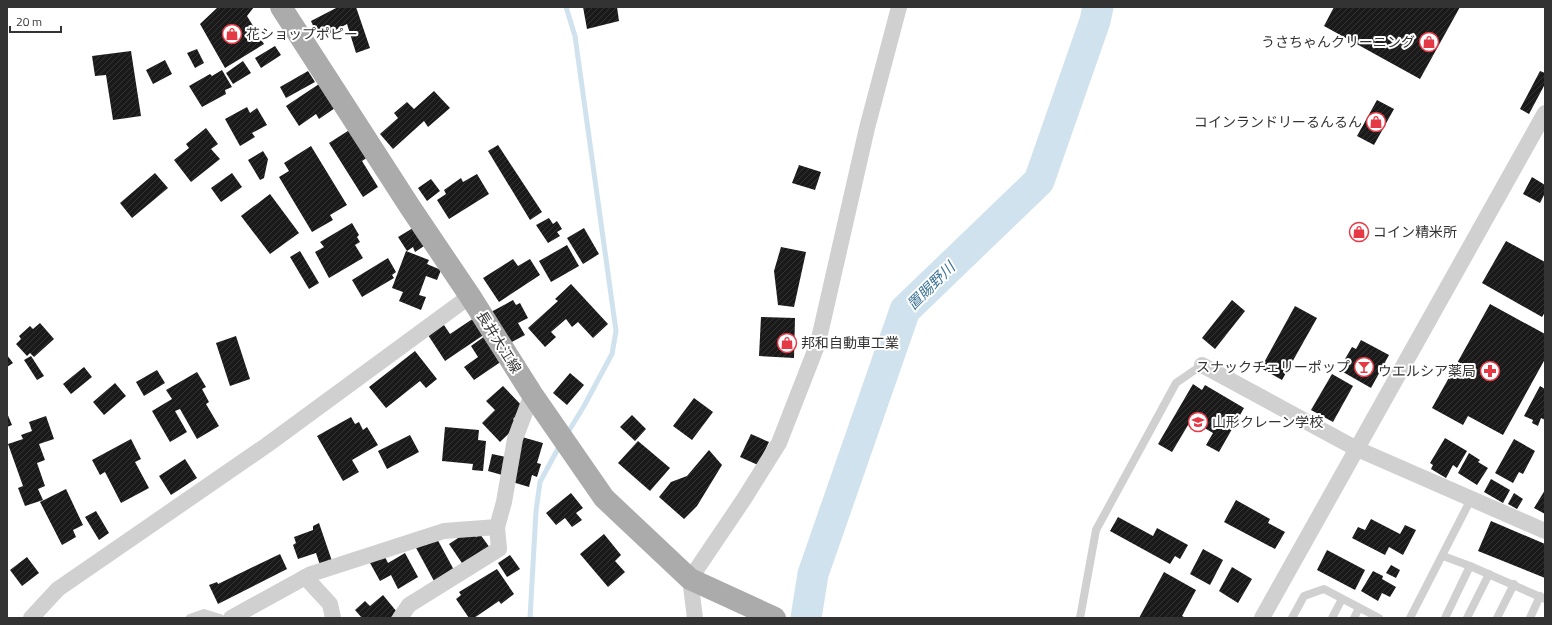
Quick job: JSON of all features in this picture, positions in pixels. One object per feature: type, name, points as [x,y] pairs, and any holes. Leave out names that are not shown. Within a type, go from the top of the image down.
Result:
[{"type":"main road","name":"長井大江線","points":[[281,7],[410,207],[470,296],[532,394],[604,498],[690,579],[766,614]]},
{"type":"street","points":[[694,618],[690,579],[744,500],[779,443],[818,343],[867,128],[899,7]]},
{"type":"street","points":[[1262,618],[1355,448],[1545,113]]},
{"type":"street","points":[[31,618],[58,589],[266,445],[470,296]]},
{"type":"street","points":[[1202,365],[1355,448],[1545,531]]},
{"type":"street","points":[[400,618],[409,605],[499,549],[497,527],[504,502],[515,439],[532,394]]},
{"type":"street","points":[[231,618],[305,577],[444,531],[497,527]]},
{"type":"street","points":[[305,577],[330,604],[333,618]]},
{"type":"lane","points":[[1080,618],[1096,530],[1176,383],[1202,365]]},
{"type":"lane","points":[[1410,618],[1471,499]]},
{"type":"lane","points":[[1443,556],[1514,584],[1543,598],[1530,618]]},
{"type":"lane","points":[[1445,618],[1470,566]]},
{"type":"lane","points":[[1467,618],[1490,574]]},
{"type":"lane","points":[[1498,618],[1514,584]]},
{"type":"lane","points":[[1292,618],[1304,596],[1324,589],[1378,618]]},
{"type":"lane","points":[[1332,618],[1342,599]]},
{"type":"lane","points":[[1354,618],[1359,608]]},
{"type":"lane","points":[[190,618],[204,613],[220,618]]},
{"type":"building","name":"花ショップポピー","points":[[218,7],[254,7],[247,16],[264,44],[225,68],[200,24]]},
{"type":"building","points":[[338,7],[356,7],[370,48],[356,53],[347,24],[319,39],[311,21]]},
{"type":"building","points":[[583,7],[617,7],[619,21],[587,29]]},
{"type":"building","points":[[1334,7],[1460,7],[1420,79],[1324,26]]},
{"type":"building","points":[[275,46],[281,55],[261,68],[255,58]]},
{"type":"building","points":[[197,49],[204,63],[195,68],[187,53]]},
{"type":"building","points":[[131,51],[141,116],[113,120],[106,75],[95,76],[92,56]]},
{"type":"building","points":[[165,60],[172,74],[153,84],[146,70]]},
{"type":"building","points":[[243,61],[251,73],[233,84],[226,73]]},
{"type":"building","points":[[222,70],[232,87],[225,90],[226,94],[202,107],[189,86],[210,74],[212,76]]},
{"type":"building","points":[[308,71],[315,82],[286,98],[280,87]]},
{"type":"building","points":[[1540,71],[1545,73],[1545,84],[1529,114],[1520,109]]},
{"type":"building","points":[[319,84],[335,108],[319,119],[316,114],[299,126],[286,106]]},
{"type":"building","points":[[434,91],[450,108],[428,127],[424,121],[393,149],[380,134],[398,118],[394,113],[407,102],[414,109]]},
{"type":"building","name":"コインランドリーるんるん","points":[[1377,100],[1394,109],[1374,145],[1357,136]]},
{"type":"building","points":[[247,107],[250,113],[257,108],[267,125],[252,133],[255,137],[240,146],[225,119]]},
{"type":"building","points":[[206,128],[218,144],[211,149],[220,159],[191,182],[174,160],[189,148],[186,144]]},
{"type":"building","points":[[351,129],[368,157],[362,161],[378,187],[363,197],[329,143]]},
{"type":"building","points":[[498,145],[542,212],[530,220],[488,151]]},
{"type":"building","points":[[311,146],[347,205],[330,215],[333,220],[312,232],[279,177],[289,171],[284,163]]},
{"type":"building","points":[[263,151],[268,159],[264,178],[260,180],[248,160]]},
{"type":"building","points":[[799,165],[821,172],[815,190],[792,183]]},
{"type":"building","points":[[155,173],[168,188],[132,218],[120,203]]},
{"type":"building","points":[[232,173],[242,187],[221,202],[211,188]]},
{"type":"building","points":[[477,174],[489,194],[449,219],[437,200],[446,194],[444,190],[461,178],[463,182]]},
{"type":"building","points":[[1532,177],[1545,185],[1545,193],[1540,203],[1523,194]]},
{"type":"building","points":[[431,179],[440,191],[427,201],[418,188]]},
{"type":"building","points":[[270,194],[299,233],[270,254],[241,216]]},
{"type":"building","points":[[549,218],[553,224],[557,221],[562,229],[557,232],[560,236],[548,243],[536,225]]},
{"type":"building","points":[[352,223],[359,235],[357,237],[360,242],[355,245],[363,258],[329,278],[315,252],[324,247],[320,242]]},
{"type":"building","points":[[413,228],[424,246],[415,252],[413,247],[407,251],[398,237]]},
{"type":"building","points":[[584,228],[599,254],[583,264],[567,238]]},
{"type":"building","points":[[1359,228],[1366,232],[1362,240],[1355,236]]},
{"type":"building","points":[[1506,241],[1545,262],[1545,312],[1542,317],[1482,283]]},
{"type":"building","points":[[567,245],[579,266],[551,282],[539,261]]},
{"type":"building","points":[[781,247],[806,252],[794,307],[778,305],[774,271]]},
{"type":"building","points":[[300,251],[319,283],[309,289],[290,257]]},
{"type":"building","points":[[406,251],[429,260],[427,264],[441,270],[437,280],[426,276],[419,295],[426,297],[421,310],[399,301],[403,292],[392,288]]},
{"type":"building","points":[[388,258],[396,272],[392,275],[394,278],[362,297],[352,280]]},
{"type":"building","points":[[513,259],[518,266],[530,259],[540,275],[499,302],[483,278]]},
{"type":"building","points":[[571,284],[608,324],[593,338],[578,322],[572,327],[566,319],[551,332],[556,337],[545,347],[528,328],[558,301],[555,299]]},
{"type":"building","points":[[513,300],[516,305],[520,303],[528,318],[518,323],[525,335],[508,344],[491,312]]},
{"type":"building","points":[[1232,300],[1245,311],[1215,349],[1202,338]]},
{"type":"building","points":[[1490,304],[1545,334],[1545,359],[1503,435],[1468,416],[1463,425],[1432,408]]},
{"type":"building","points":[[1295,306],[1317,318],[1282,380],[1261,368]]},
{"type":"building","points":[[761,317],[795,318],[794,358],[759,356]]},
{"type":"building","points":[[474,318],[485,334],[445,361],[428,335],[444,325],[450,334]]},
{"type":"building","points":[[40,323],[54,339],[34,357],[30,353],[27,356],[16,344],[21,339],[19,336],[30,326],[33,329]]},
{"type":"building","points":[[236,336],[250,379],[230,386],[216,343]]},
{"type":"building","points":[[485,336],[502,361],[474,380],[464,367],[478,357],[471,346]]},
{"type":"building","name":"スナックチェリーポップ","points":[[1361,340],[1389,355],[1371,388],[1343,372],[1349,362],[1345,359],[1352,347],[1356,349]]},
{"type":"building","points":[[415,351],[437,379],[426,388],[420,381],[386,408],[369,387]]},
{"type":"building","points":[[7,355],[13,363],[7,367]]},
{"type":"building","points":[[31,356],[44,376],[37,380],[24,360]]},
{"type":"building","points":[[84,367],[92,377],[71,394],[63,384]]},
{"type":"building","points":[[157,370],[165,383],[144,396],[136,382]]},
{"type":"building","points":[[197,372],[206,387],[202,389],[209,402],[206,404],[219,426],[197,439],[180,409],[175,411],[187,432],[170,442],[152,411],[172,399],[166,390]]},
{"type":"building","points":[[570,373],[584,385],[567,405],[553,393]]},
{"type":"building","points":[[1332,374],[1353,386],[1333,422],[1311,410]]},
{"type":"building","points":[[115,383],[126,396],[104,415],[93,402]]},
{"type":"building","points":[[1193,384],[1202,390],[1205,385],[1244,408],[1219,452],[1206,445],[1213,433],[1191,420],[1172,452],[1158,444]]},
{"type":"building","points":[[503,386],[524,408],[513,419],[518,425],[500,442],[482,423],[495,410],[486,401]]},
{"type":"building","points":[[1540,386],[1545,389],[1545,420],[1541,418],[1538,426],[1532,423],[1533,420],[1524,416]]},
{"type":"building","points":[[694,398],[713,412],[692,440],[673,426]]},
{"type":"building","points":[[7,413],[12,425],[7,427]]},
{"type":"building","points":[[632,415],[646,429],[635,441],[620,427]]},
{"type":"building","points":[[46,416],[54,439],[39,444],[45,460],[37,463],[45,486],[38,489],[43,500],[25,506],[18,488],[23,486],[8,444],[23,439],[21,435],[32,431],[29,422]]},
{"type":"building","points":[[351,417],[355,424],[359,422],[363,430],[367,427],[378,445],[352,460],[359,472],[343,481],[317,436]]},
{"type":"building","points":[[445,427],[479,430],[478,440],[486,441],[483,471],[472,470],[473,464],[442,461]]},
{"type":"building","points":[[751,434],[769,442],[758,465],[740,457]]},
{"type":"building","points":[[410,435],[419,452],[387,469],[378,451]]},
{"type":"building","points":[[522,437],[543,443],[537,463],[541,464],[537,477],[532,475],[529,487],[509,481]]},
{"type":"building","points":[[1445,438],[1467,451],[1457,468],[1453,465],[1446,478],[1431,469],[1433,465],[1430,463]]},
{"type":"building","points":[[131,439],[141,459],[135,462],[149,488],[121,503],[105,472],[100,475],[92,460]]},
{"type":"building","points":[[1514,439],[1535,451],[1523,474],[1519,472],[1513,483],[1495,473]]},
{"type":"building","points":[[638,441],[670,468],[650,491],[618,463]]},
{"type":"building","points":[[709,450],[722,465],[697,506],[684,519],[659,497],[671,482],[687,476]]},
{"type":"building","points":[[1469,453],[1480,460],[1478,462],[1488,468],[1477,485],[1458,473]]},
{"type":"building","points":[[492,454],[506,457],[502,475],[488,471]]},
{"type":"building","points":[[185,459],[197,478],[171,495],[159,476]]},
{"type":"building","points":[[1491,479],[1510,490],[1503,503],[1484,492]]},
{"type":"building","points":[[66,489],[83,525],[73,530],[76,537],[62,545],[40,502]]},
{"type":"building","points":[[1545,490],[1545,514],[1534,508]]},
{"type":"building","points":[[571,493],[583,508],[576,513],[582,520],[572,527],[565,518],[556,525],[546,513]]},
{"type":"building","points":[[1514,493],[1523,499],[1517,509],[1508,504]]},
{"type":"building","points":[[1236,500],[1270,519],[1268,523],[1285,532],[1275,549],[1224,522]]},
{"type":"building","points":[[96,511],[109,533],[99,540],[85,517]]},
{"type":"building","points":[[1118,517],[1153,536],[1157,528],[1188,545],[1180,559],[1175,556],[1170,564],[1110,531]]},
{"type":"building","points":[[1371,519],[1400,534],[1405,525],[1416,530],[1403,555],[1389,547],[1385,555],[1352,538],[1358,527],[1365,530]]},
{"type":"building","points":[[1491,521],[1545,544],[1545,578],[1478,551]]},
{"type":"building","points":[[319,523],[332,561],[320,565],[316,553],[298,559],[293,545],[296,543],[294,537],[313,530],[313,526]]},
{"type":"building","points":[[467,532],[474,534],[476,537],[480,534],[490,548],[464,566],[449,544]]},
{"type":"building","points":[[604,534],[621,555],[615,561],[625,572],[608,587],[580,554]]},
{"type":"building","points":[[435,535],[454,570],[434,581],[415,546]]},
{"type":"building","points":[[1203,549],[1223,560],[1210,585],[1190,574]]},
{"type":"building","points":[[1327,550],[1365,570],[1355,590],[1317,570]]},
{"type":"building","points":[[405,553],[418,577],[398,589],[391,575],[380,581],[370,563],[384,555],[388,563]]},
{"type":"building","points":[[280,554],[287,569],[218,604],[209,585],[217,582],[218,584]]},
{"type":"building","points":[[510,555],[520,569],[507,577],[498,563]]},
{"type":"building","points":[[27,557],[39,573],[22,586],[10,570]]},
{"type":"building","points":[[1391,565],[1400,570],[1396,578],[1386,573]]},
{"type":"building","points":[[1232,567],[1252,579],[1238,603],[1219,591]]},
{"type":"building","points":[[497,569],[514,594],[501,604],[499,601],[474,618],[469,618],[456,599],[461,595],[459,592]]},
{"type":"building","points":[[1373,571],[1383,576],[1382,579],[1396,587],[1390,597],[1382,593],[1378,601],[1361,591]]},
{"type":"building","points":[[1164,572],[1196,590],[1182,616],[1186,618],[1139,618]]},
{"type":"building","points":[[383,595],[397,612],[390,618],[362,618],[355,610],[365,601],[370,606]]},
{"type":"waterway","points":[[566,7],[575,36],[616,331],[612,354],[567,434]]},
{"type":"waterway","name":"置賜野川","points":[[806,618],[813,574],[905,310],[1039,181],[1095,21],[1098,7]]},
{"type":"waterway","points":[[530,618],[536,511],[540,482],[560,445]]},
{"type":"place","name":"花ショップポピー","points":[[232,34]]},
{"type":"place","name":"うさちゃんクリーニング","points":[[1429,42]]},
{"type":"place","name":"コインランドリーるんるん","points":[[1376,122]]},
{"type":"place","name":"コイン精米所","points":[[1359,232]]},
{"type":"place","name":"邦和自動車工業","points":[[787,343]]},
{"type":"place","name":"スナックチェリーポップ","points":[[1364,367]]},
{"type":"place","name":"ウエルシア薬局","points":[[1490,371]]},
{"type":"place","name":"山形クレーン学校","points":[[1198,422]]}]
